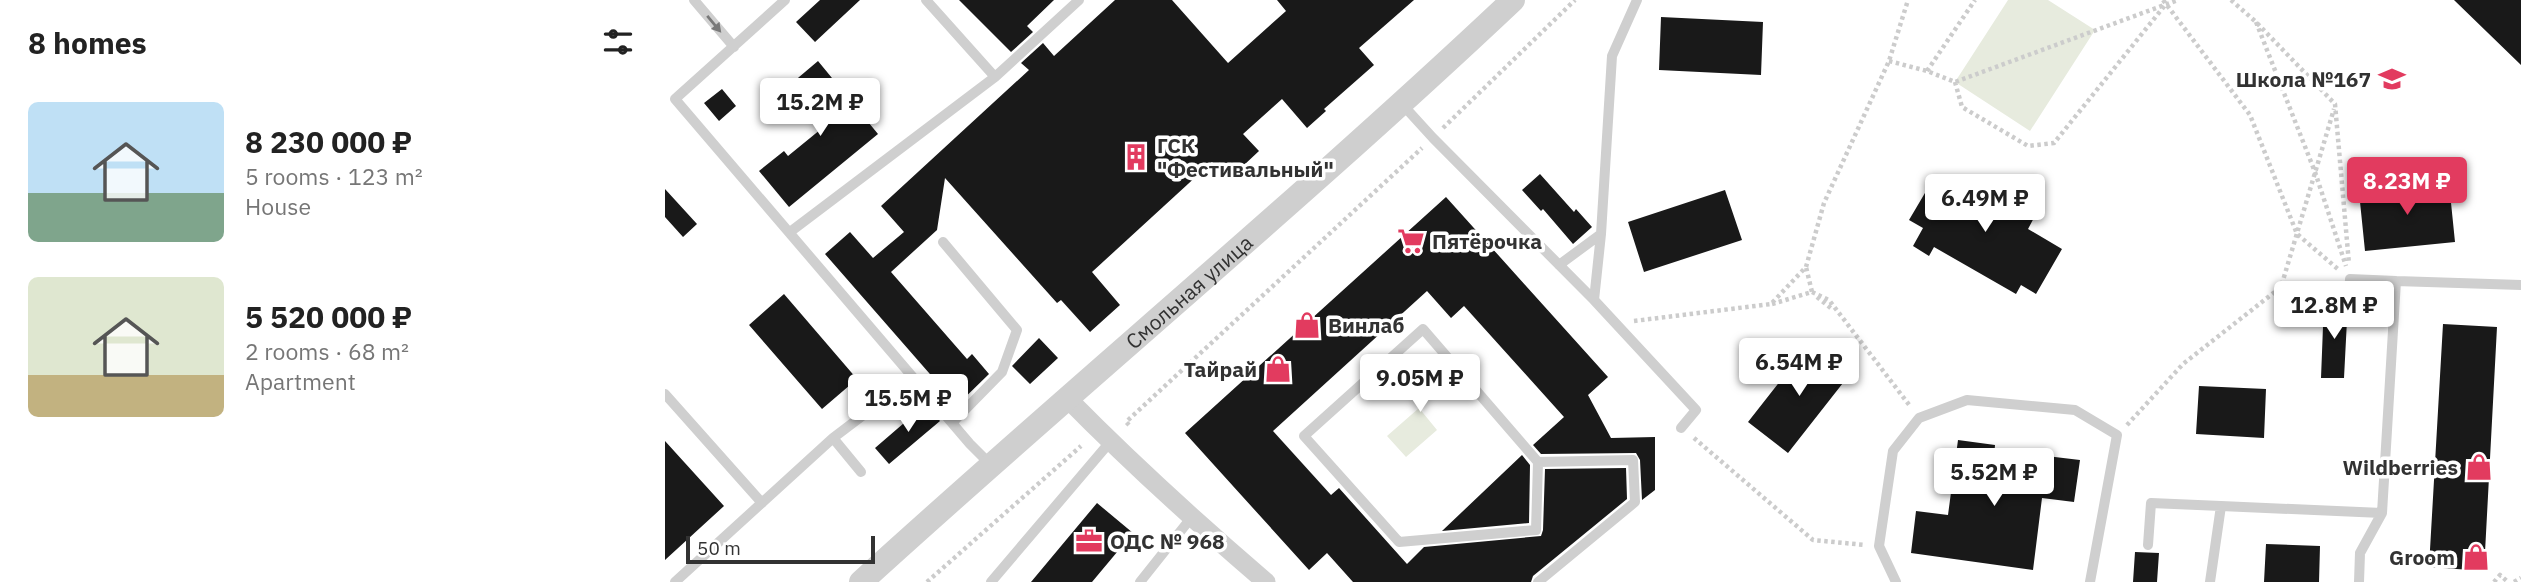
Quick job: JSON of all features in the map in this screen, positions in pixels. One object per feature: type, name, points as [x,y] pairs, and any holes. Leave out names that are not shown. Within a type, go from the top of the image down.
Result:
[{"type":"street","name":"Смольная улица","points":[[861,582],[1066,397],[1402,104],[1513,0]]},
{"type":"street","points":[[1066,397],[1104,437],[1266,582]]},
{"type":"lane","points":[[694,0],[734,47]]},
{"type":"lane","points":[[785,0],[675,99],[952,423],[991,464]]},
{"type":"lane","points":[[926,0],[995,77]]},
{"type":"lane","points":[[790,232],[995,77],[1079,0]]},
{"type":"lane","points":[[1594,300],[1601,234],[1612,56],[1637,0]]},
{"type":"lane","points":[[1402,104],[1594,300],[1696,410],[1681,428]]},
{"type":"lane","points":[[1559,265],[1601,234]]},
{"type":"lane","points":[[943,242],[1017,330],[1002,372],[952,423]]},
{"type":"lane","points":[[2348,313],[2350,279],[2521,285]]},
{"type":"lane","points":[[2359,582],[2360,553],[2382,513],[2396,281]]},
{"type":"lane","points":[[1423,329],[1538,462],[1537,530],[1399,542],[1304,436],[1423,329]]},
{"type":"lane","points":[[665,394],[762,503]]},
{"type":"lane","points":[[1896,582],[1879,546],[1893,451],[1919,418],[1967,400],[2075,410],[2117,435],[2090,582]]},
{"type":"lane","points":[[675,582],[833,438],[862,416]]},
{"type":"lane","points":[[991,582],[1104,437]]},
{"type":"lane","points":[[833,438],[861,471]]},
{"type":"lane","points":[[1538,462],[1633,460],[1635,502],[1538,582]]},
{"type":"lane","points":[[2148,545],[2151,503],[2382,513]]},
{"type":"lane","points":[[2210,582],[2221,506]]},
{"type":"lane","points":[[1140,582],[1192,518]]},
{"type":"path","points":[[1135,431],[1126,422],[1433,138],[1574,0]]},
{"type":"path","points":[[1771,304],[1806,267],[1824,202],[1889,61],[1908,0]]},
{"type":"path","points":[[1927,71],[1975,0]]},
{"type":"path","points":[[1889,61],[1955,82],[2164,2],[2178,0]]},
{"type":"path","points":[[2231,0],[2256,22],[2335,104],[2350,279]]},
{"type":"path","points":[[1955,82],[1962,107],[2028,146],[2054,143],[2164,2]]},
{"type":"path","points":[[2164,2],[2250,115],[2297,234],[2350,279]]},
{"type":"path","points":[[2256,22],[2315,172],[2350,279]]},
{"type":"path","points":[[2117,435],[2183,365],[2281,287],[2335,104]]},
{"type":"path","points":[[1806,267],[1812,292]]},
{"type":"path","points":[[1615,323],[1771,304],[1812,292],[1829,300],[1919,418]]},
{"type":"path","points":[[1681,428],[1813,540],[1879,546]]},
{"type":"path","points":[[927,582],[1104,437]]},
{"type":"path","points":[[2494,582],[2500,575],[2508,582]]},
{"type":"path","points":[[2514,582],[2521,578]]},
{"type":"shaded area","points":[[2008,0],[2048,0],[2095,30],[2030,131],[1955,82]]},
{"type":"shaded area","points":[[1419,408],[1437,430],[1406,457],[1387,436]]},
{"type":"building","points":[[820,0],[860,0],[815,42],[796,22]]},
{"type":"building","points":[[959,0],[1054,0],[1027,26],[1033,32],[1011,52]]},
{"type":"building","points":[[1115,0],[1172,0],[1228,63],[1286,11],[1277,0],[1414,0],[1359,48],[1374,65],[1324,109],[1326,111],[1307,128],[1282,99],[1243,134],[1259,151],[1228,180],[1212,162],[1092,272],[1120,305],[1090,332],[1061,300],[1057,303],[945,178],[937,230],[891,272],[967,359],[972,354],[989,374],[951,411],[937,394],[943,389],[825,254],[850,232],[873,258],[904,232],[881,206],[1029,70],[1021,63],[1043,43],[1054,56]]},
{"type":"building","points":[[2454,0],[2521,0],[2521,65]]},
{"type":"building","points":[[1661,17],[1763,22],[1761,75],[1659,70]]},
{"type":"building","points":[[818,61],[878,134],[789,207],[759,171],[784,151],[788,156],[826,125],[792,83]]},
{"type":"building","points":[[722,89],[736,106],[719,121],[704,103]]},
{"type":"building","points":[[1540,174],[1574,212],[1576,209],[1592,227],[1573,244],[1543,209],[1541,211],[1522,190]]},
{"type":"building","points":[[1935,176],[1966,194],[1976,177],[2037,212],[2028,229],[2062,249],[2036,294],[2021,285],[2016,294],[1934,247],[1929,256],[1913,246],[1923,228],[1909,220]]},
{"type":"building","points":[[2449,183],[2455,242],[2365,251],[2359,192]]},
{"type":"building","points":[[665,189],[697,224],[683,237],[665,217]]},
{"type":"building","points":[[1725,190],[1742,240],[1644,272],[1628,222]]},
{"type":"building","points":[[1446,197],[1608,377],[1588,395],[1611,438],[1655,437],[1655,490],[1642,500],[1640,460],[1636,453],[1541,454],[1533,445],[1564,417],[1464,306],[1451,318],[1427,291],[1273,431],[1331,495],[1339,488],[1407,564],[1424,547],[1541,536],[1545,469],[1626,468],[1627,499],[1533,576],[1531,582],[1353,582],[1327,553],[1309,570],[1185,433]]},
{"type":"building","points":[[784,294],[857,379],[822,409],[749,325]]},
{"type":"building","points":[[2324,301],[2341,302],[2341,316],[2347,320],[2344,378],[2321,378]]},
{"type":"building","points":[[2443,324],[2497,327],[2484,571],[2429,567]]},
{"type":"building","points":[[1039,338],[1058,358],[1030,384],[1012,366]]},
{"type":"building","points":[[1810,343],[1850,374],[1788,453],[1748,422]]},
{"type":"building","points":[[2199,386],[2266,389],[2264,438],[2196,434]]},
{"type":"building","points":[[926,404],[940,421],[889,464],[875,448]]},
{"type":"building","points":[[1958,440],[1995,445],[1994,458],[2037,464],[2038,455],[2080,460],[2074,502],[2042,498],[2033,570],[1911,553],[1916,511],[1948,515]]},
{"type":"building","points":[[665,441],[724,506],[665,560]]},
{"type":"building","points":[[1522,455],[1530,465],[1529,523],[1442,531]]},
{"type":"building","points":[[1097,503],[1133,533],[1092,582],[1031,582]]},
{"type":"building","points":[[2266,544],[2320,546],[2319,582],[2264,582]]},
{"type":"building","points":[[2135,552],[2159,553],[2157,582],[2133,582]]},
{"type":"place","name":"Школа №167","points":[[2392,79]]},
{"type":"place","name":"ГСК \"Фестивальный\"","points":[[1136,157]]},
{"type":"place","name":"Пятёрочка","points":[[1411,241]]},
{"type":"place","name":"Винлаб","points":[[1307,325]]},
{"type":"place","name":"Тайрай","points":[[1278,369]]},
{"type":"place","name":"Wildberries","points":[[2479,467]]},
{"type":"place","name":"ОДС № 968","points":[[1089,541]]},
{"type":"place","name":"Groom","points":[[2476,557]]}]
